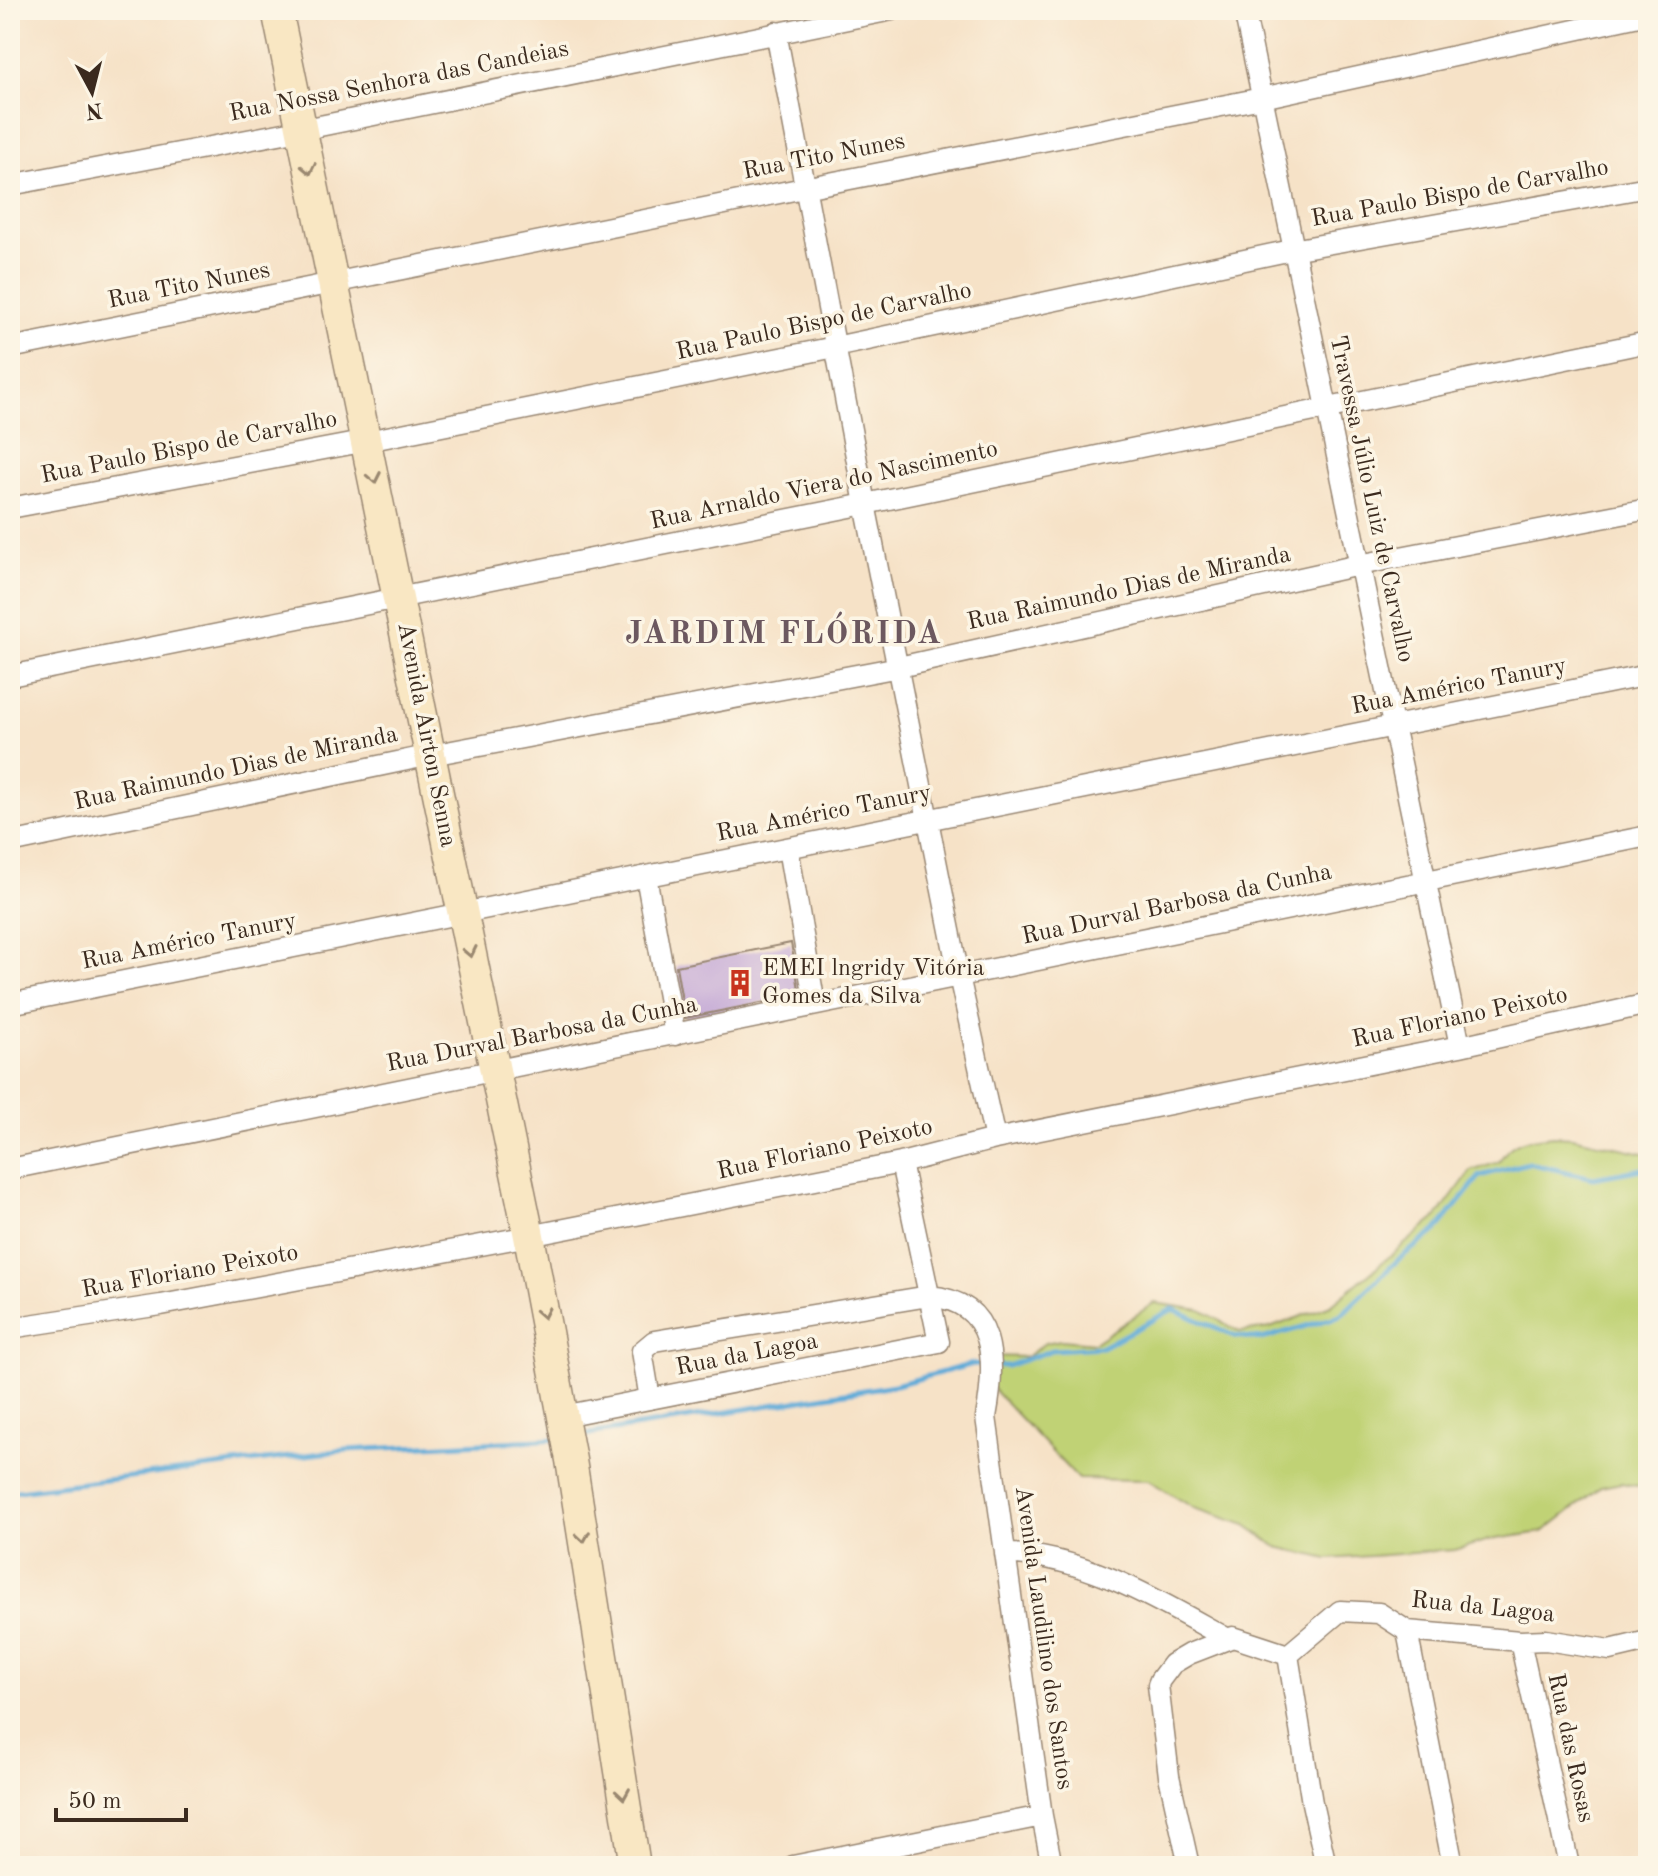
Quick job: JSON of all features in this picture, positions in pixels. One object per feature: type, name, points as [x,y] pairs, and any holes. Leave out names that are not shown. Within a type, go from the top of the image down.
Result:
[{"type":"street","name":"Avenida Airton Senna","points":[[277,10],[529,1236],[571,1460],[635,1866]]},
{"type":"street","name":"Rua Nossa Senhora das Candeias","points":[[10,185],[300,130],[892,10]]},
{"type":"street","name":"Travessa Júlio Luiz de Carvalho","points":[[1244,10],[1460,1046]]},
{"type":"street","name":"Rua Tito Nunes","points":[[10,348],[1262,98],[1648,14]]},
{"type":"street","points":[[776,32],[865,504],[959,976],[995,1139]]},
{"type":"street","name":"Rua Paulo Bispo de Carvalho","points":[[10,508],[367,441],[835,347],[1292,250],[1648,187]]},
{"type":"street","name":"Rua Arnaldo Viera do Nascimento","points":[[10,676],[1648,342]]},
{"type":"street","name":"Rua Raimundo Dias de Miranda","points":[[10,843],[431,755],[899,667],[1359,565],[1648,509]]},
{"type":"street","name":"Rua Américo Tanury","points":[[10,1004],[1648,675]]},
{"type":"street","name":"Rua Durval Barbosa da Cunha","points":[[10,1169],[1648,836]]},
{"type":"street","points":[[788,848],[815,1005]]},
{"type":"street","points":[[646,876],[675,1035]]},
{"type":"street","name":"Rua Floriano Peixoto","points":[[10,1328],[161,1305],[901,1163],[995,1139],[1460,1046],[1648,1004]]},
{"type":"street","points":[[650,1399],[641,1356],[644,1347],[654,1341],[929,1296],[901,1163]]},
{"type":"street","name":"Rua da Lagoa","points":[[564,1420],[650,1399],[939,1342],[929,1296]]},
{"type":"street","name":"Avenida Laudilino dos Santos","points":[[929,1296],[952,1298],[975,1316],[992,1346],[986,1417],[1042,1816],[1052,1866]]},
{"type":"street","points":[[1005,1554],[1054,1559],[1091,1572],[1166,1604],[1228,1639]]},
{"type":"street","name":"Rua da Lagoa","points":[[1288,1655],[1340,1611],[1379,1613],[1407,1631],[1520,1641],[1546,1640],[1610,1650],[1648,1641]]},
{"type":"street","points":[[1407,1631],[1453,1866]]},
{"type":"street","points":[[1189,1866],[1169,1776],[1158,1685],[1172,1664],[1233,1637],[1288,1655],[1312,1803],[1326,1866]]},
{"type":"street","name":"Rua das Rosas","points":[[1520,1641],[1569,1866]]},
{"type":"street","points":[[793,1866],[1042,1816]]},
{"type":"green space","points":[[1553,1136],[1572,1137],[1648,1154],[1648,1488],[1621,1483],[1601,1487],[1543,1532],[1489,1540],[1455,1550],[1328,1559],[1277,1547],[1246,1525],[1194,1508],[1148,1480],[1078,1479],[985,1381],[992,1356],[1026,1357],[1045,1343],[1061,1340],[1094,1343],[1154,1303],[1201,1310],[1240,1332],[1270,1328],[1331,1305],[1436,1218],[1471,1171],[1499,1162],[1515,1144]]},
{"type":"building","name":"EMEI lngridy Vitória Gomes da Silva","points":[[791,943],[800,995],[685,1018],[676,966]]},
{"type":"waterway","points":[[998,1366],[1008,1366],[1052,1350],[1102,1347],[1173,1309],[1234,1336],[1262,1339],[1340,1316],[1399,1259],[1436,1231],[1480,1176],[1528,1163],[1593,1178],[1648,1168]]},
{"type":"waterway","points":[[577,1436],[895,1385],[973,1364],[984,1365]]},
{"type":"waterway","points":[[10,1492],[346,1450],[559,1439]]},
{"type":"place","name":"EMEI lngridy Vitória Gomes da Silva","points":[[740,983]]},
{"type":"district","name":"JARDIM FLÓRIDA","points":[[784,635]]}]
